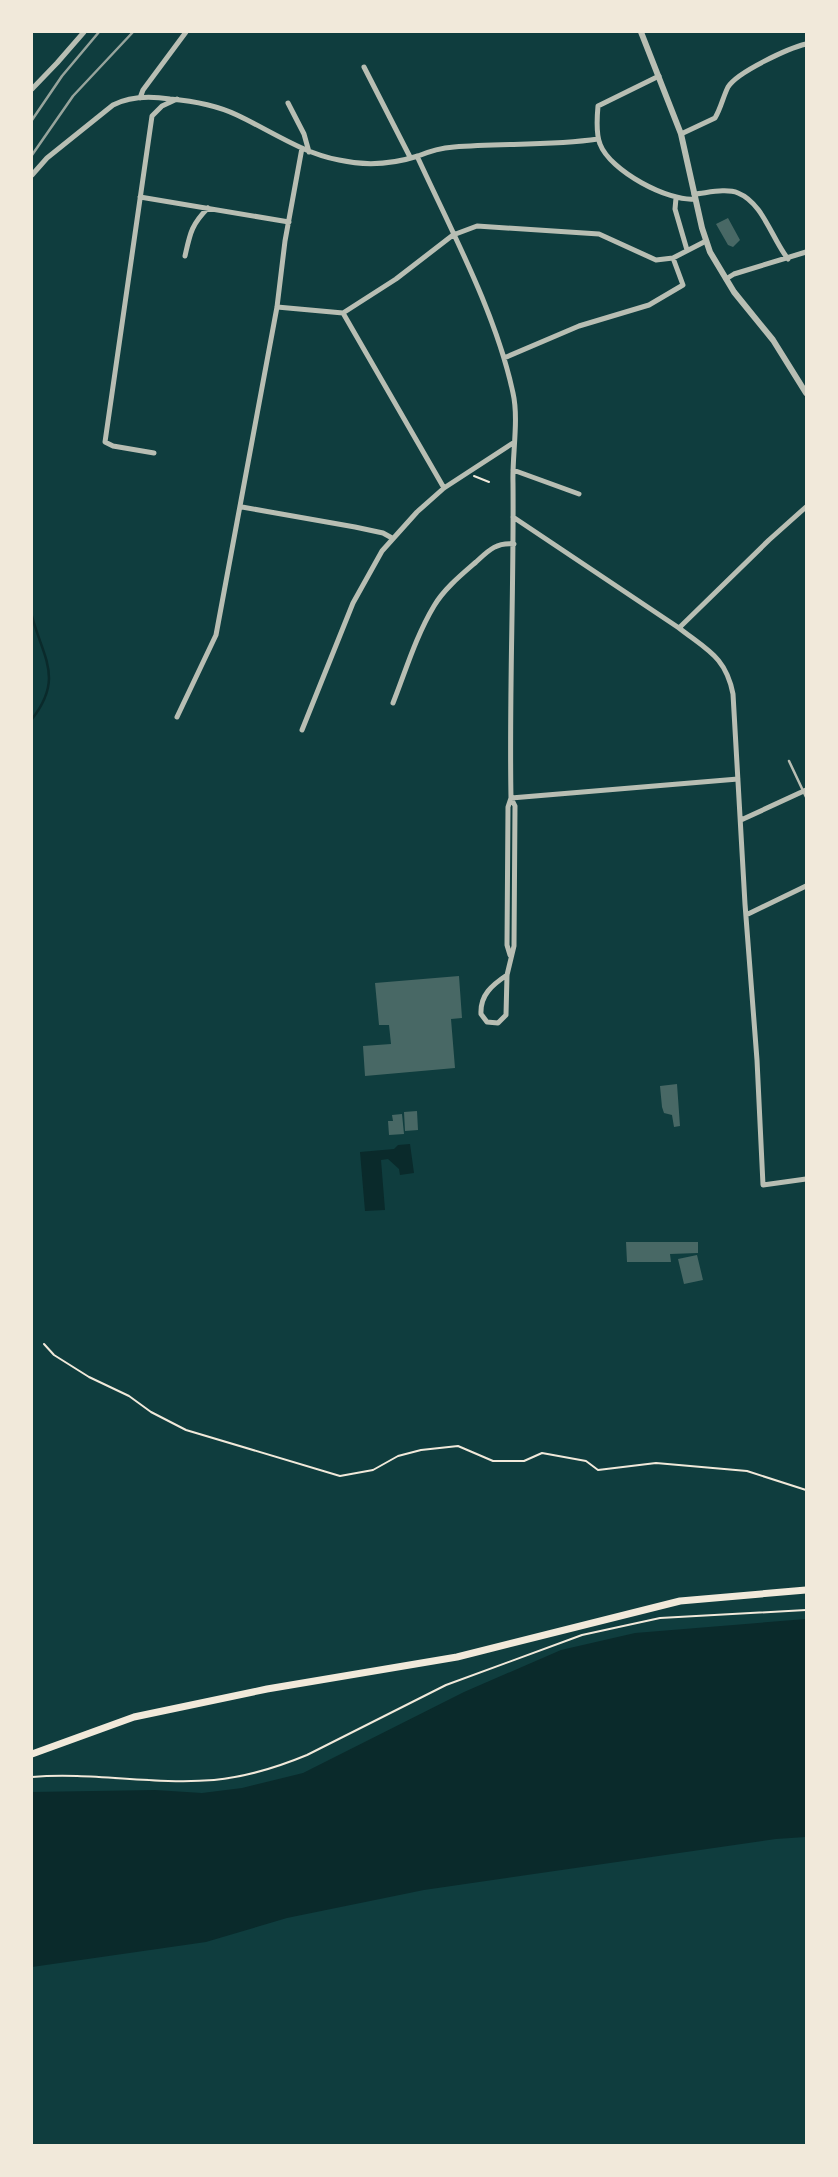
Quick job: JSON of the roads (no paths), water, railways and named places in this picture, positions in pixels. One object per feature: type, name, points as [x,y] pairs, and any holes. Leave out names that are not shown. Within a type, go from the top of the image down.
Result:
[{"type":"main road","points":[[32,1754],[134,1717],[267,1689],[457,1657],[680,1601],[807,1590]]},
{"type":"street","points":[[32,89],[84,32]]},
{"type":"street","points":[[140,98],[143,90],[186,32]]},
{"type":"street","points":[[641,32],[681,134],[706,241],[726,279],[773,340],[807,393]]},
{"type":"street","points":[[681,134],[715,118],[729,84],[737,78],[781,53],[807,44]]},
{"type":"street","points":[[364,67],[453,235],[486,308],[514,396],[510,709],[511,798],[515,806],[514,946],[507,975],[506,1015],[498,1023],[492,1024],[484,1020],[481,1006],[484,995],[507,975]]},
{"type":"street","points":[[659,76],[598,106],[600,146],[626,174],[676,198],[737,193],[747,199],[756,208],[788,259]]},
{"type":"street","points":[[32,175],[47,158],[113,105],[122,100],[140,98],[177,99],[216,107],[309,152],[341,161],[371,165],[455,147],[598,139]]},
{"type":"street","points":[[154,453],[113,446],[105,442],[152,116],[162,106],[177,99]]},
{"type":"street","points":[[288,103],[304,134],[309,152]]},
{"type":"street","points":[[177,717],[214,641],[242,507],[246,465],[277,307],[302,148]]},
{"type":"street","points":[[140,197],[289,222]]},
{"type":"street","points":[[676,198],[675,209],[687,250]]},
{"type":"street","points":[[185,256],[190,231],[208,208]]},
{"type":"street","points":[[277,307],[342,313],[396,279],[453,235],[477,226],[600,234],[656,260],[673,258],[706,241]]},
{"type":"street","points":[[726,279],[734,274],[807,252]]},
{"type":"street","points":[[504,358],[579,326],[649,304],[683,285],[673,258]]},
{"type":"street","points":[[342,313],[444,488]]},
{"type":"street","points":[[302,730],[353,603],[374,563],[392,538],[444,488],[513,443]]},
{"type":"street","points":[[513,470],[579,494]]},
{"type":"street","points":[[242,507],[364,529],[392,538]]},
{"type":"street","points":[[679,628],[769,540],[807,507]]},
{"type":"street","points":[[513,517],[679,628],[720,661],[729,674],[733,694],[756,1047],[762,1185],[807,1179]]},
{"type":"street","points":[[393,703],[418,637],[435,605],[452,585],[493,547],[505,543],[513,544]]},
{"type":"street","points":[[511,798],[738,779]]},
{"type":"street","points":[[741,820],[806,793]]},
{"type":"street","points":[[746,915],[807,886]]},
{"type":"lane","points":[[789,761],[806,793]]},
{"type":"water","points":[[410,1144],[414,1173],[400,1175],[399,1169],[388,1159],[381,1160],[385,1210],[365,1211],[360,1152],[394,1149],[398,1145]]},
{"type":"water","points":[[806,1619],[806,1837],[776,1839],[424,1890],[287,1918],[206,1942],[32,1967],[32,1792],[155,1790],[202,1793],[242,1788],[303,1773],[464,1692],[561,1650],[635,1633]]},
{"type":"waterway","points":[[32,616],[45,656],[49,679],[42,705],[32,719]]},
{"type":"railway","points":[[32,120],[62,76],[99,32]]},
{"type":"railway","points":[[32,155],[73,96],[133,32]]}]
